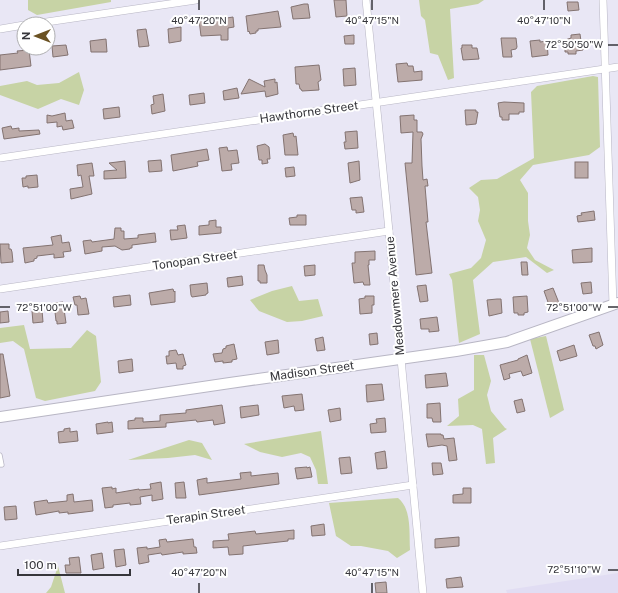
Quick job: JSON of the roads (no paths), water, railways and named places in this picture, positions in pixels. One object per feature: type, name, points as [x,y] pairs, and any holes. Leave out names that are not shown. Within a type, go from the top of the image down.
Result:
[{"type":"street","points":[[56,21],[196,0]]},
{"type":"street","name":"Meadowmere Avenue","points":[[366,0],[423,593]]},
{"type":"street","points":[[603,0],[615,304]]},
{"type":"street","points":[[0,29],[16,26]]},
{"type":"street","name":"Hawthorne Street","points":[[0,158],[618,67]]},
{"type":"street","name":"Tonopan Street","points":[[0,289],[389,231]]},
{"type":"street","name":"Madison Street","points":[[0,417],[456,351],[507,342],[615,304]]},
{"type":"street","name":"Terapin Street","points":[[0,546],[413,485]]},
{"type":"lane","points":[[0,455],[2,465],[0,465]]}]
